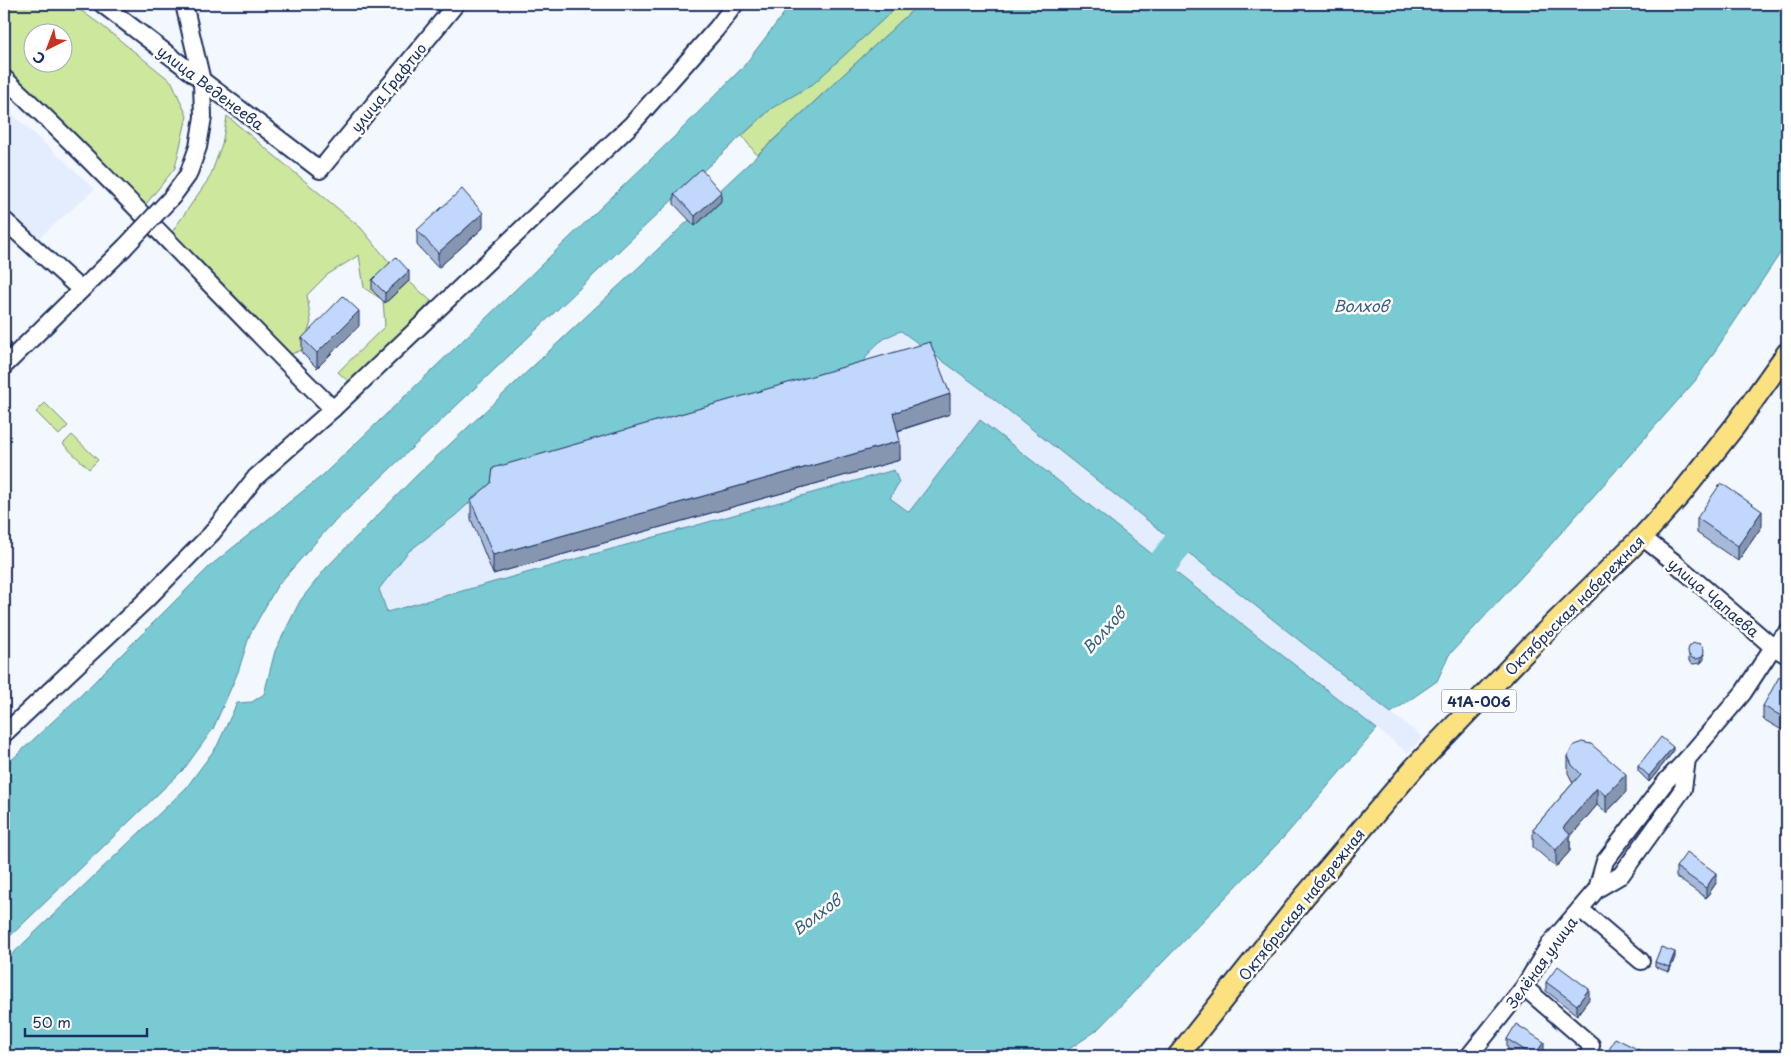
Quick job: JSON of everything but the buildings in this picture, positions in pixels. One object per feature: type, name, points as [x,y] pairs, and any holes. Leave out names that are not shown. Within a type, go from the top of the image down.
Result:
[{"type":"main road","name":"Октябрьская набережная","points":[[1181,1054],[1304,897],[1414,768],[1530,647],[1642,537],[1680,494],[1735,426],[1787,353]]},
{"type":"street","name":"улица Веденеева","points":[[102,4],[320,170]]},
{"type":"street","points":[[4,366],[124,248],[172,197],[188,175],[198,147],[203,117],[202,81],[184,4]]},
{"type":"street","name":"улица Графтио","points":[[320,170],[456,4]]},
{"type":"street","points":[[4,734],[146,600],[206,540],[256,477],[333,409],[632,124],[717,28],[735,4]]},
{"type":"street","points":[[4,78],[55,125],[123,193],[333,409]]},
{"type":"street","points":[[4,220],[81,290]]},
{"type":"street","name":"улица Чапаева","points":[[1642,537],[1674,562],[1772,647],[1787,655]]},
{"type":"street","name":"Зелёная улица","points":[[1469,1056],[1524,987],[1550,944],[1597,889],[1621,875],[1683,789],[1687,759],[1743,693],[1772,647],[1787,633]]},
{"type":"street","points":[[1580,909],[1641,960]]},
{"type":"street","points":[[1524,987],[1590,1051]]},
{"type":"shaded area","points":[[4,107],[95,189],[39,238],[4,207]]},
{"type":"shaded area","points":[[901,331],[980,388],[1422,737],[1408,753],[980,420],[909,513],[890,498],[387,612],[379,589],[408,552],[456,515],[492,482],[867,372],[864,361],[870,350],[887,336]]},
{"type":"green space","points":[[4,4],[72,4],[172,82],[187,116],[175,168],[146,204],[4,77]]},
{"type":"green space","points":[[900,4],[919,4],[757,155],[742,136],[772,108],[813,84]]},
{"type":"green space","points":[[227,116],[361,228],[394,268],[431,301],[379,358],[349,382],[338,372],[385,326],[383,300],[364,288],[359,255],[327,275],[307,295],[311,322],[302,350],[291,354],[170,235],[210,177],[222,144]]},
{"type":"green space","points":[[45,403],[68,426],[59,435],[36,412]]},
{"type":"green space","points":[[72,435],[98,460],[89,469],[63,444]]},
{"type":"water","points":[[791,4],[900,4],[813,84],[772,108],[703,171],[329,527],[277,586],[250,634],[238,672],[213,729],[184,769],[4,942],[4,767],[81,695],[210,566],[323,475],[673,138],[743,67]]},
{"type":"water","name":"Волхов","points":[[919,4],[1787,4],[1787,243],[1695,381],[1538,559],[1449,655],[1437,681],[1391,713],[980,388],[901,331],[884,339],[871,350],[864,361],[867,373],[492,482],[456,515],[408,552],[379,589],[387,612],[894,470],[899,482],[890,498],[909,512],[980,420],[1377,729],[1284,837],[1096,1031],[1059,1056],[4,1056],[4,962],[186,788],[217,746],[237,703],[252,702],[264,694],[275,651],[300,601],[326,568],[417,475],[689,220],[695,226],[721,202],[715,195]]},
{"type":"waterway","name":"Волхов","points":[[1136,594],[1159,569],[1202,511]]}]
